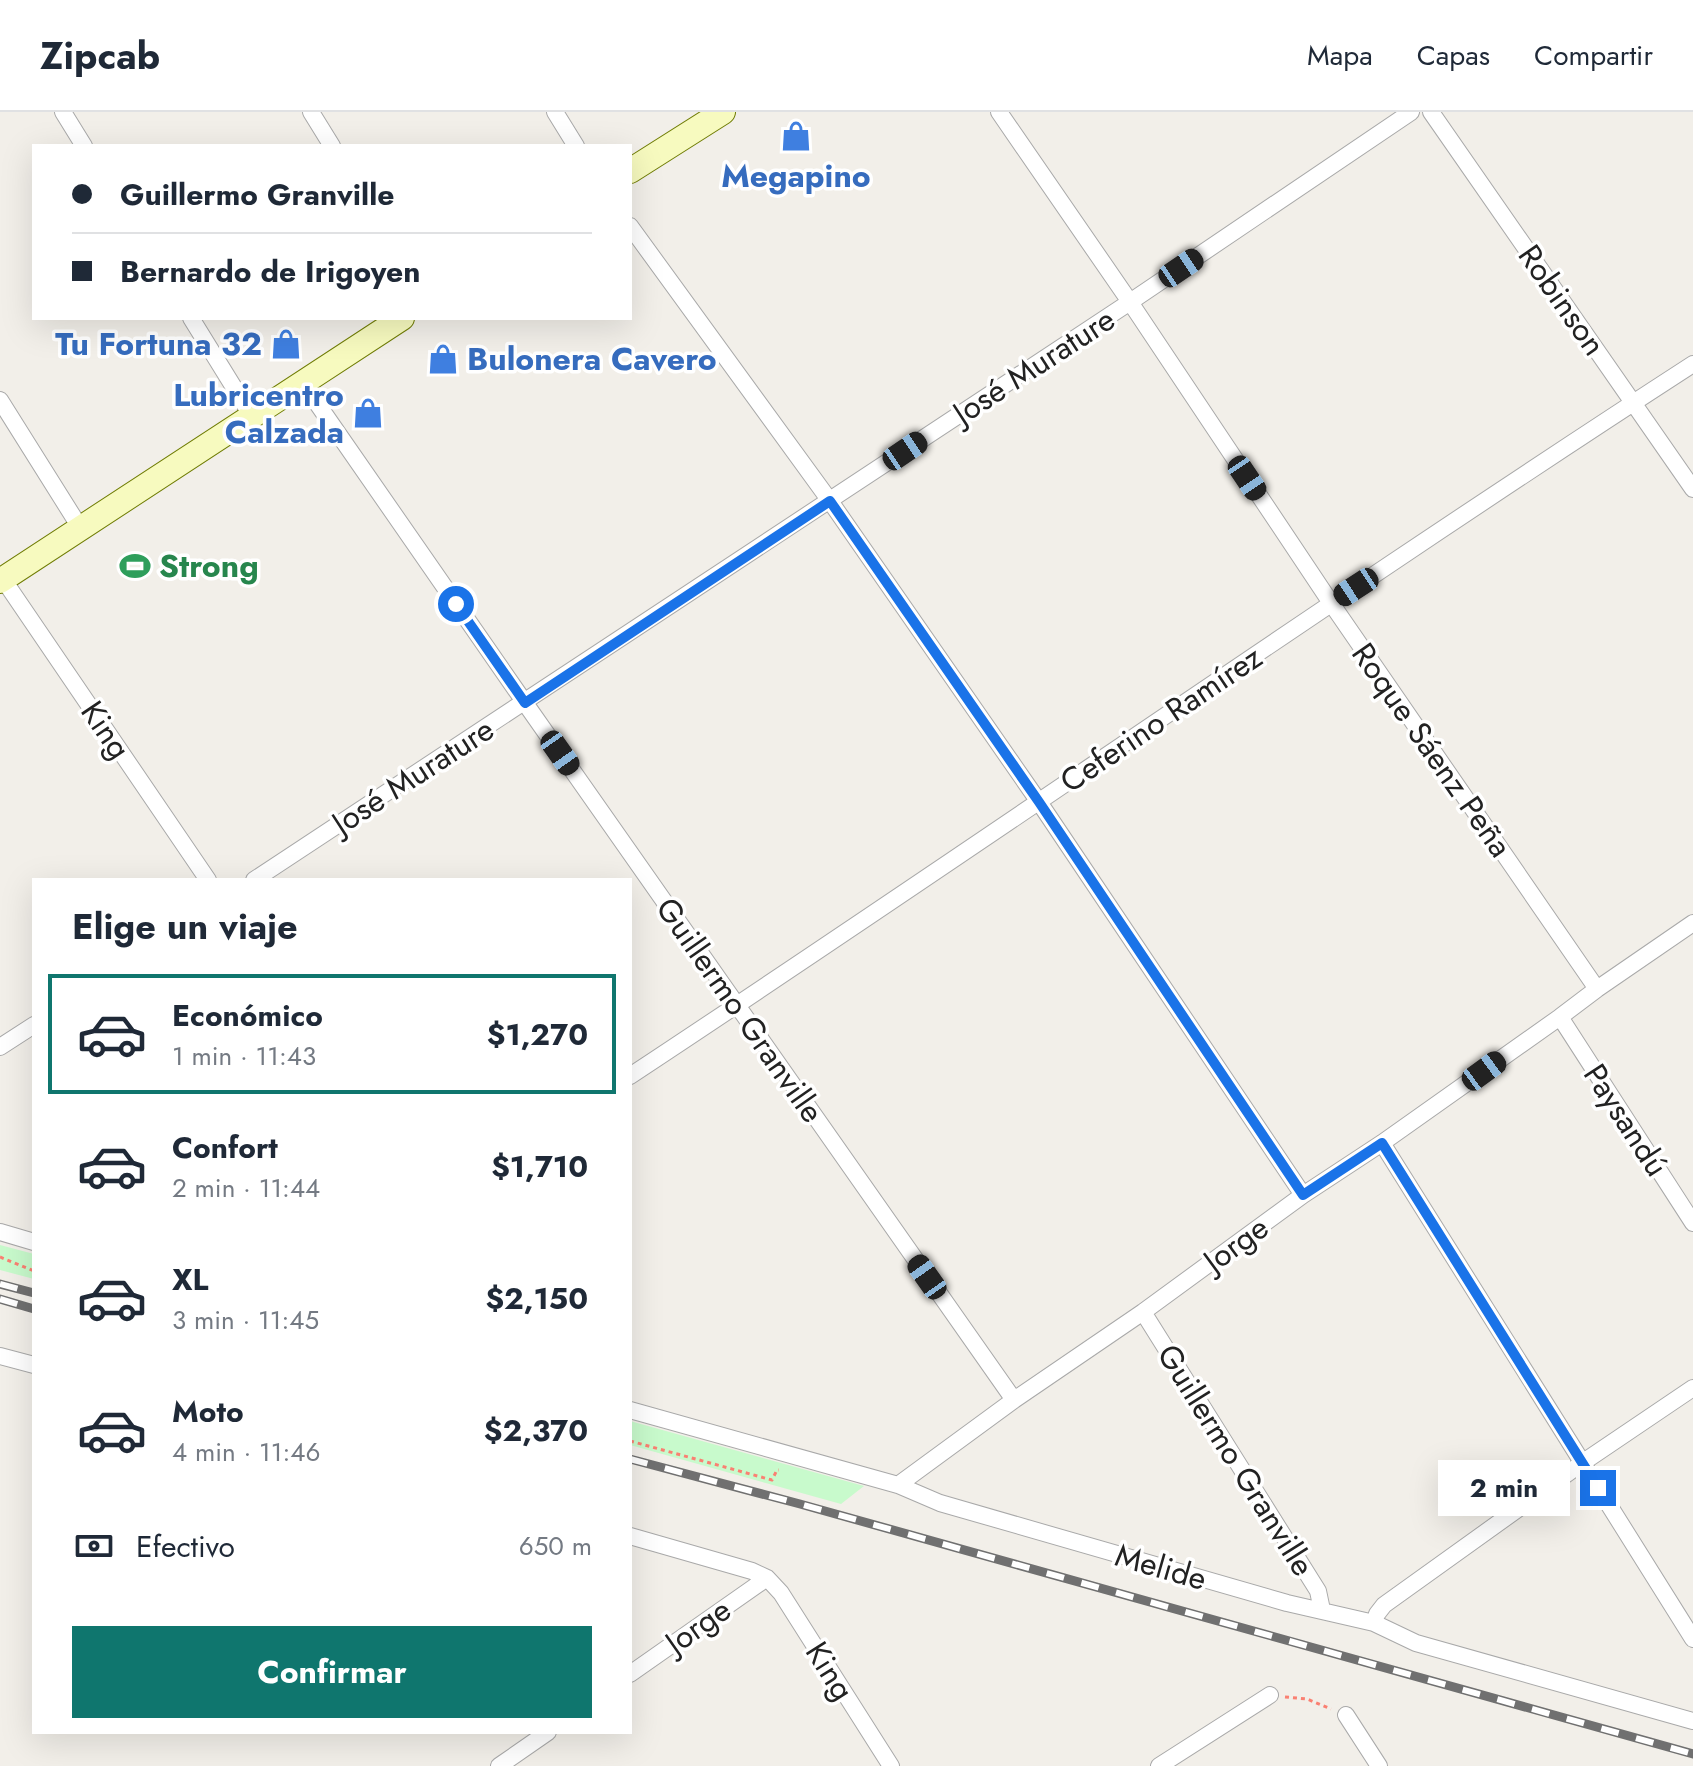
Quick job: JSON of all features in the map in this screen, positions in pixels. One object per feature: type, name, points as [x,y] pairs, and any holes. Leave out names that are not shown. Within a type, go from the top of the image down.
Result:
[{"type":"main road","points":[[632,170],[723,112]]},
{"type":"main road","points":[[2,580],[399,320]]},
{"type":"street","points":[[63,112],[83,144]]},
{"type":"street","points":[[311,112],[331,144]]},
{"type":"street","points":[[555,112],[575,144]]},
{"type":"street","name":"Roque Sáenz Peña","points":[[999,112],[1597,989]]},
{"type":"street","name":"José Murature","points":[[257,878],[1130,302],[1411,112]]},
{"type":"street","name":"Robinson","points":[[1431,112],[1693,489]]},
{"type":"street","points":[[632,229],[830,501],[1039,802],[1303,1195]]},
{"type":"street","points":[[192,320],[251,415]]},
{"type":"street","name":"Ceferino Ramírez","points":[[632,1075],[1331,603],[1693,364]]},
{"type":"street","name":"Guillermo Granville","points":[[303,383],[1014,1400]]},
{"type":"street","points":[[0,400],[81,529]]},
{"type":"street","name":"King","points":[[2,580],[207,878]]},
{"type":"street","name":"Jorge","points":[[898,1485],[1303,1195],[1382,1143],[1693,923]]},
{"type":"street","name":"Paysandú","points":[[1560,1017],[1693,1223]]},
{"type":"street","points":[[0,1047],[32,1026]]},
{"type":"street","points":[[1382,1143],[1693,1639]]},
{"type":"street","points":[[0,1232],[32,1241]]},
{"type":"street","name":"Guillermo Granville","points":[[1143,1312],[1318,1591],[1322,1610]]},
{"type":"street","points":[[0,1356],[32,1364]]},
{"type":"street","points":[[1374,1623],[1384,1605],[1582,1463],[1693,1388]]},
{"type":"street","name":"Melide","points":[[632,1411],[898,1485],[940,1503],[1287,1603],[1374,1623],[1416,1643],[1693,1721]]},
{"type":"street","points":[[632,1537],[767,1578]]},
{"type":"street","name":"King","points":[[767,1578],[781,1593],[891,1766]]},
{"type":"street","name":"Jorge","points":[[632,1673],[767,1578]]},
{"type":"street","points":[[1159,1766],[1270,1695]]},
{"type":"street","points":[[1346,1715],[1379,1766]]},
{"type":"street","points":[[499,1766],[545,1734]]},
{"type":"path","points":[[0,1257],[32,1270]]},
{"type":"path","points":[[632,1442],[772,1480],[777,1470],[792,1474]]},
{"type":"path","points":[[1270,1695],[1307,1699],[1346,1715]]},
{"type":"green space","points":[[0,1245],[32,1253],[32,1278],[0,1270]]},
{"type":"green space","points":[[632,1422],[864,1486],[841,1504],[632,1446]]},
{"type":"railway","points":[[0,1284],[32,1292]]},
{"type":"railway","points":[[0,1299],[32,1308]]},
{"type":"railway","points":[[632,1460],[1693,1754]]},
{"type":"place","name":"Megapino","points":[[796,136]]},
{"type":"place","name":"Tu Fortuna 32","points":[[286,344]]},
{"type":"place","name":"Bulonera Cavero","points":[[443,359]]},
{"type":"place","name":"Lubricentro Calzada","points":[[368,413]]},
{"type":"place","name":"Strong","points":[[135,566]]},
{"type":"route","points":[[456,604],[525,703],[830,501],[1039,802],[1303,1195],[1382,1143],[1598,1488]]}]
